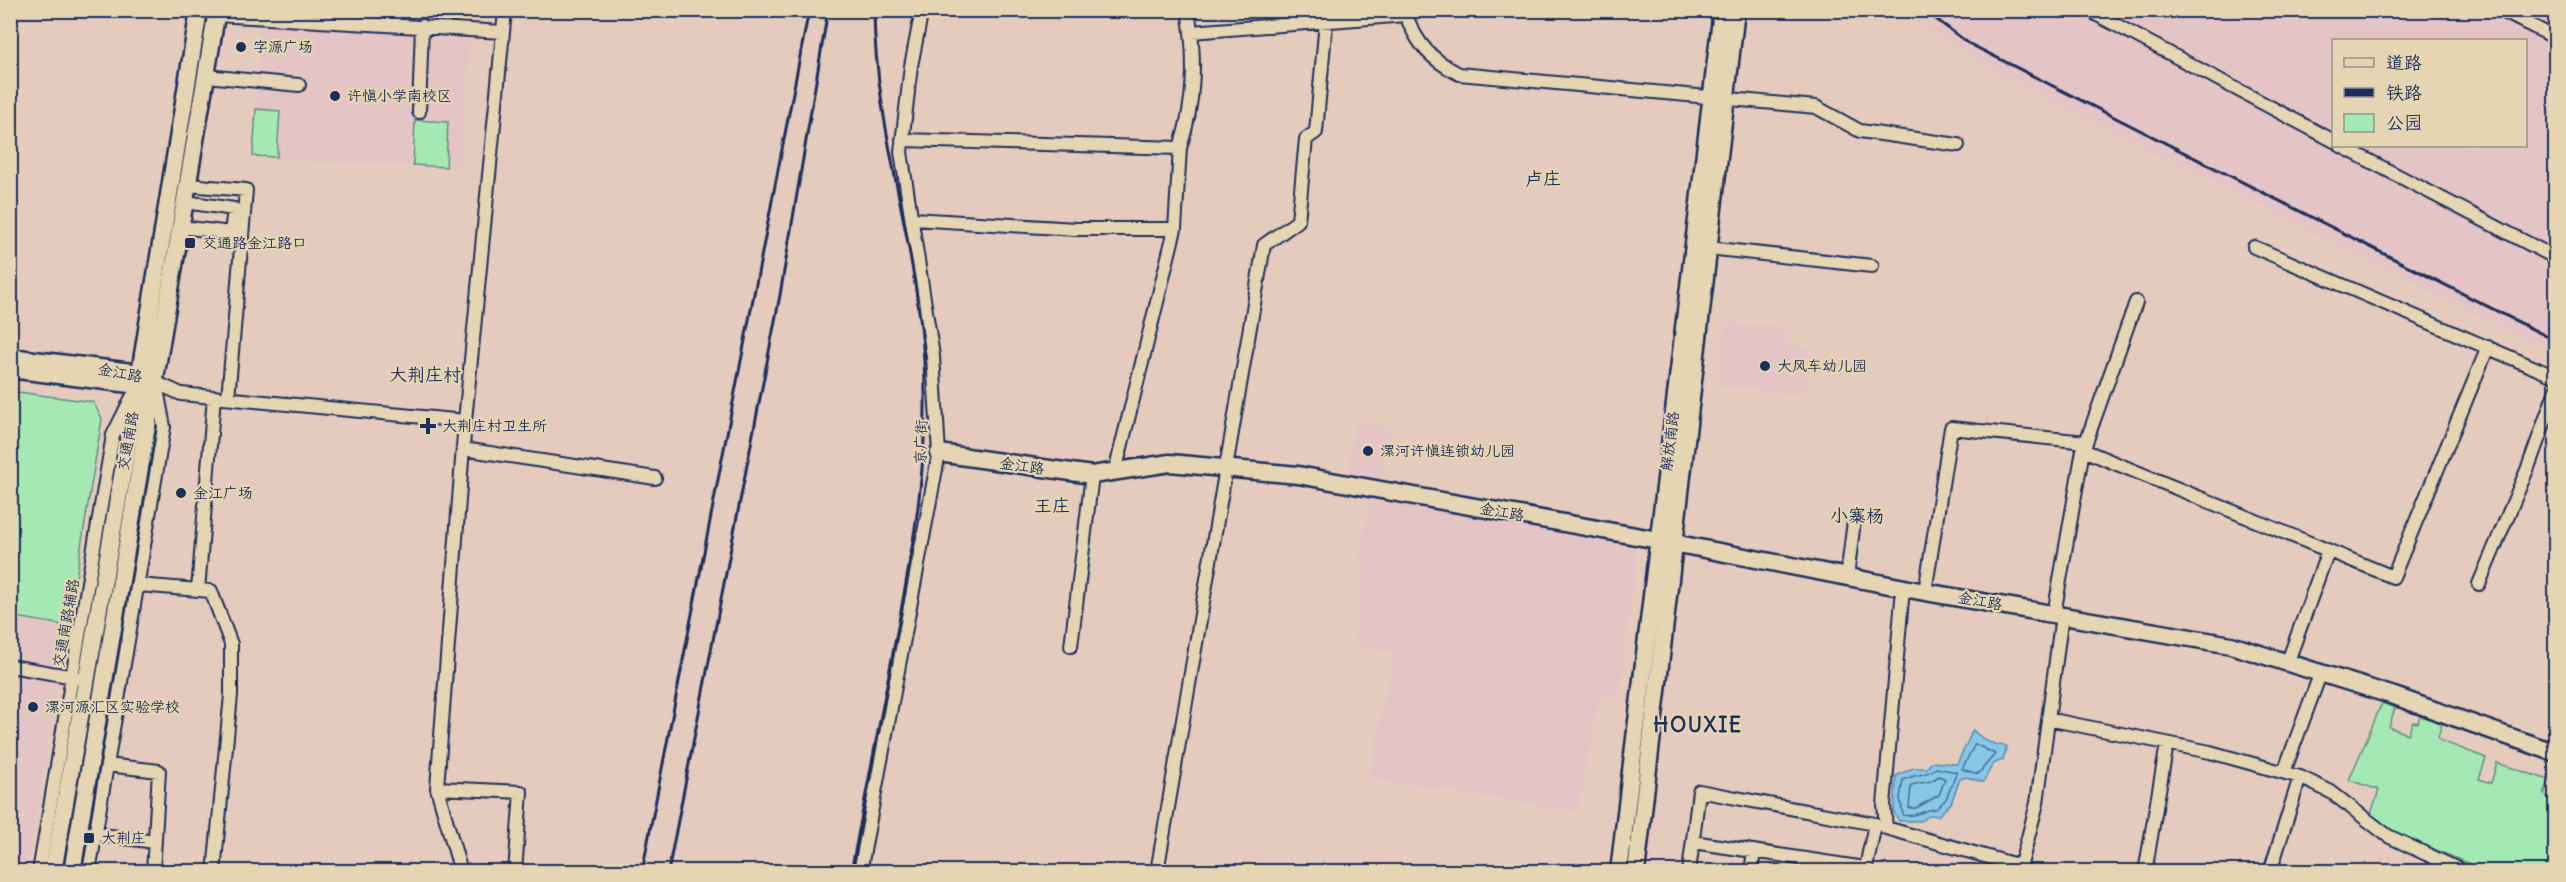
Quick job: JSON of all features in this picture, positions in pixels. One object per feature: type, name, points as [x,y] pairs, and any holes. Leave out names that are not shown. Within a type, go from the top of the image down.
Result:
[{"type":"main road","name":"交通南路","points":[[53,872],[53,829],[79,678],[139,379],[199,10]]},
{"type":"main road","name":"解放南路","points":[[1619,872],[1708,248],[1722,10]]},
{"type":"main road","name":"解放南路","points":[[1636,872],[1666,542],[1718,97],[1736,10]]},
{"type":"main road","name":"交通南路","points":[[72,872],[87,833],[112,683],[155,382],[217,13]]},
{"type":"main road","points":[[186,92],[204,95]]},
{"type":"main road","name":"金江路","points":[[10,357],[155,382]]},
{"type":"main road","name":"金江路","points":[[10,369],[139,379]]},
{"type":"main road","name":"金江路","points":[[939,453],[1092,475],[1170,463],[1298,475],[1903,588],[2231,645],[2288,661],[2556,753]]},
{"type":"main road","points":[[79,678],[112,683]]},
{"type":"main road","points":[[53,829],[87,833]]},
{"type":"street","points":[[386,24],[401,10]]},
{"type":"street","points":[[461,872],[437,788],[465,421],[505,10]]},
{"type":"street","name":"京广街","points":[[860,872],[939,453],[933,356],[901,152],[921,10]]},
{"type":"street","points":[[1115,472],[1174,229],[1180,148],[1192,104],[1194,75],[1192,32],[1188,10]]},
{"type":"street","points":[[2088,10],[2332,140]]},
{"type":"street","points":[[2500,10],[2556,38]]},
{"type":"street","points":[[217,13],[503,32]]},
{"type":"street","points":[[1192,32],[1406,13],[1412,31],[1426,53],[1459,74],[1816,107],[1860,131],[1958,145]]},
{"type":"street","points":[[1157,872],[1264,244],[1298,221],[1306,139],[1316,132],[1326,21]]},
{"type":"street","points":[[419,112],[422,26]]},
{"type":"street","points":[[206,76],[299,85]]},
{"type":"street","points":[[902,141],[1180,148]]},
{"type":"street","points":[[2343,147],[2556,258]]},
{"type":"street","points":[[187,194],[246,190],[228,398]]},
{"type":"street","points":[[181,227],[231,232],[234,208],[187,194]]},
{"type":"street","points":[[913,219],[1076,228],[1174,229]]},
{"type":"street","points":[[2254,247],[2556,377]]},
{"type":"street","points":[[1708,248],[1872,266]]},
{"type":"street","points":[[1903,588],[1884,805],[1887,828],[2020,869],[2037,803],[2058,615],[2085,446],[2136,302]]},
{"type":"street","points":[[1925,592],[1951,428],[2085,446],[2393,577],[2488,346]]},
{"type":"street","points":[[155,382],[181,394],[465,421]]},
{"type":"street","points":[[89,872],[87,833],[107,765],[112,683],[138,585],[164,427],[155,382]]},
{"type":"street","points":[[2479,584],[2529,465],[2556,390]]},
{"type":"street","points":[[198,590],[214,397]]},
{"type":"street","points":[[463,449],[655,478]]},
{"type":"street","points":[[1071,646],[1092,475]]},
{"type":"street","points":[[1846,577],[1854,520]]},
{"type":"street","points":[[2288,661],[2328,551]]},
{"type":"street","points":[[138,585],[211,591],[231,644],[231,696],[214,872]]},
{"type":"street","points":[[10,666],[79,678]]},
{"type":"street","points":[[2284,772],[2321,672]]},
{"type":"street","points":[[2048,720],[2168,744],[2300,777],[2331,792],[2388,836],[2458,869]]},
{"type":"street","points":[[2145,872],[2168,744]]},
{"type":"street","points":[[107,765],[159,771],[153,872]]},
{"type":"street","points":[[2270,872],[2300,777]]},
{"type":"street","points":[[437,788],[520,792],[515,872]]},
{"type":"street","points":[[1689,872],[1699,791],[1875,824],[1865,870],[1810,866],[1754,851],[1693,842]]},
{"type":"street","points":[[39,872],[53,829]]},
{"type":"street","points":[[87,833],[155,842]]},
{"type":"street","points":[[1751,872],[1754,851]]},
{"type":"shaded area","points":[[2541,10],[2555,18],[2556,341],[2551,351],[1997,73],[1916,22],[1904,11]]},
{"type":"shaded area","name":"许慎小学南校区","points":[[260,26],[417,34],[410,166],[251,157]]},
{"type":"shaded area","points":[[419,34],[470,36],[460,169],[412,166]]},
{"type":"shaded area","name":"大风车幼儿园","points":[[1726,323],[1786,329],[1784,345],[1811,348],[1806,394],[1720,385]]},
{"type":"shaded area","name":"漯河许慎连锁幼儿园","points":[[1356,422],[1390,428],[1380,480],[1347,474]]},
{"type":"shaded area","points":[[1371,496],[1638,542],[1620,693],[1600,691],[1578,810],[1369,779],[1394,651],[1353,643],[1367,564],[1359,562]]},
{"type":"shaded area","name":"漯河源汇区实验学校","points":[[10,619],[69,629],[26,871],[11,871]]},
{"type":"green space","points":[[256,109],[280,111],[277,157],[253,156]]},
{"type":"green space","points":[[415,120],[448,122],[446,167],[413,165]]},
{"type":"green space","points":[[10,391],[93,402],[102,419],[68,626],[11,616]]},
{"type":"green space","points":[[2382,703],[2395,708],[2389,727],[2408,734],[2413,722],[2418,723],[2420,716],[2442,723],[2439,740],[2486,758],[2479,779],[2491,783],[2497,763],[2549,780],[2544,795],[2555,801],[2555,871],[2486,871],[2384,828],[2370,817],[2379,790],[2349,780]]},
{"type":"water","points":[[1973,730],[1988,742],[2007,746],[2003,760],[1993,764],[1983,782],[1966,777],[1960,779],[1951,803],[1938,816],[1930,815],[1921,821],[1899,821],[1894,813],[1896,776],[1913,768],[1927,768],[1932,762],[1957,764]]},
{"type":"railway","points":[[642,872],[809,10]]},
{"type":"railway","points":[[668,872],[780,295],[828,10]]},
{"type":"railway","points":[[851,872],[907,580],[922,472],[925,398],[920,317],[881,98],[874,10]]},
{"type":"railway","points":[[1924,10],[1968,43],[2556,341]]},
{"type":"place","name":"字源广场","points":[[241,47]]},
{"type":"place","name":"许慎小学南校区","points":[[335,96]]},
{"type":"place","name":"交通路金江路口","points":[[190,243]]},
{"type":"place","name":"大风车幼儿园","points":[[1765,366]]},
{"type":"place","name":"大荆庄村卫生所","points":[[428,426]]},
{"type":"place","name":"漯河许慎连锁幼儿园","points":[[1368,451]]},
{"type":"place","name":"金江广场","points":[[181,493]]},
{"type":"place","name":"漯河源汇区实验学校","points":[[33,707]]},
{"type":"place","name":"大荆庄","points":[[89,838]]},
{"type":"district","name":"卢庄","points":[[1543,179]]},
{"type":"district","name":"大荆庄村","points":[[425,375]]},
{"type":"district","name":"王庄","points":[[1052,506]]},
{"type":"district","name":"小寨杨","points":[[1857,516]]},
{"type":"district","name":"HOUXIE","points":[[1698,725]]}]
